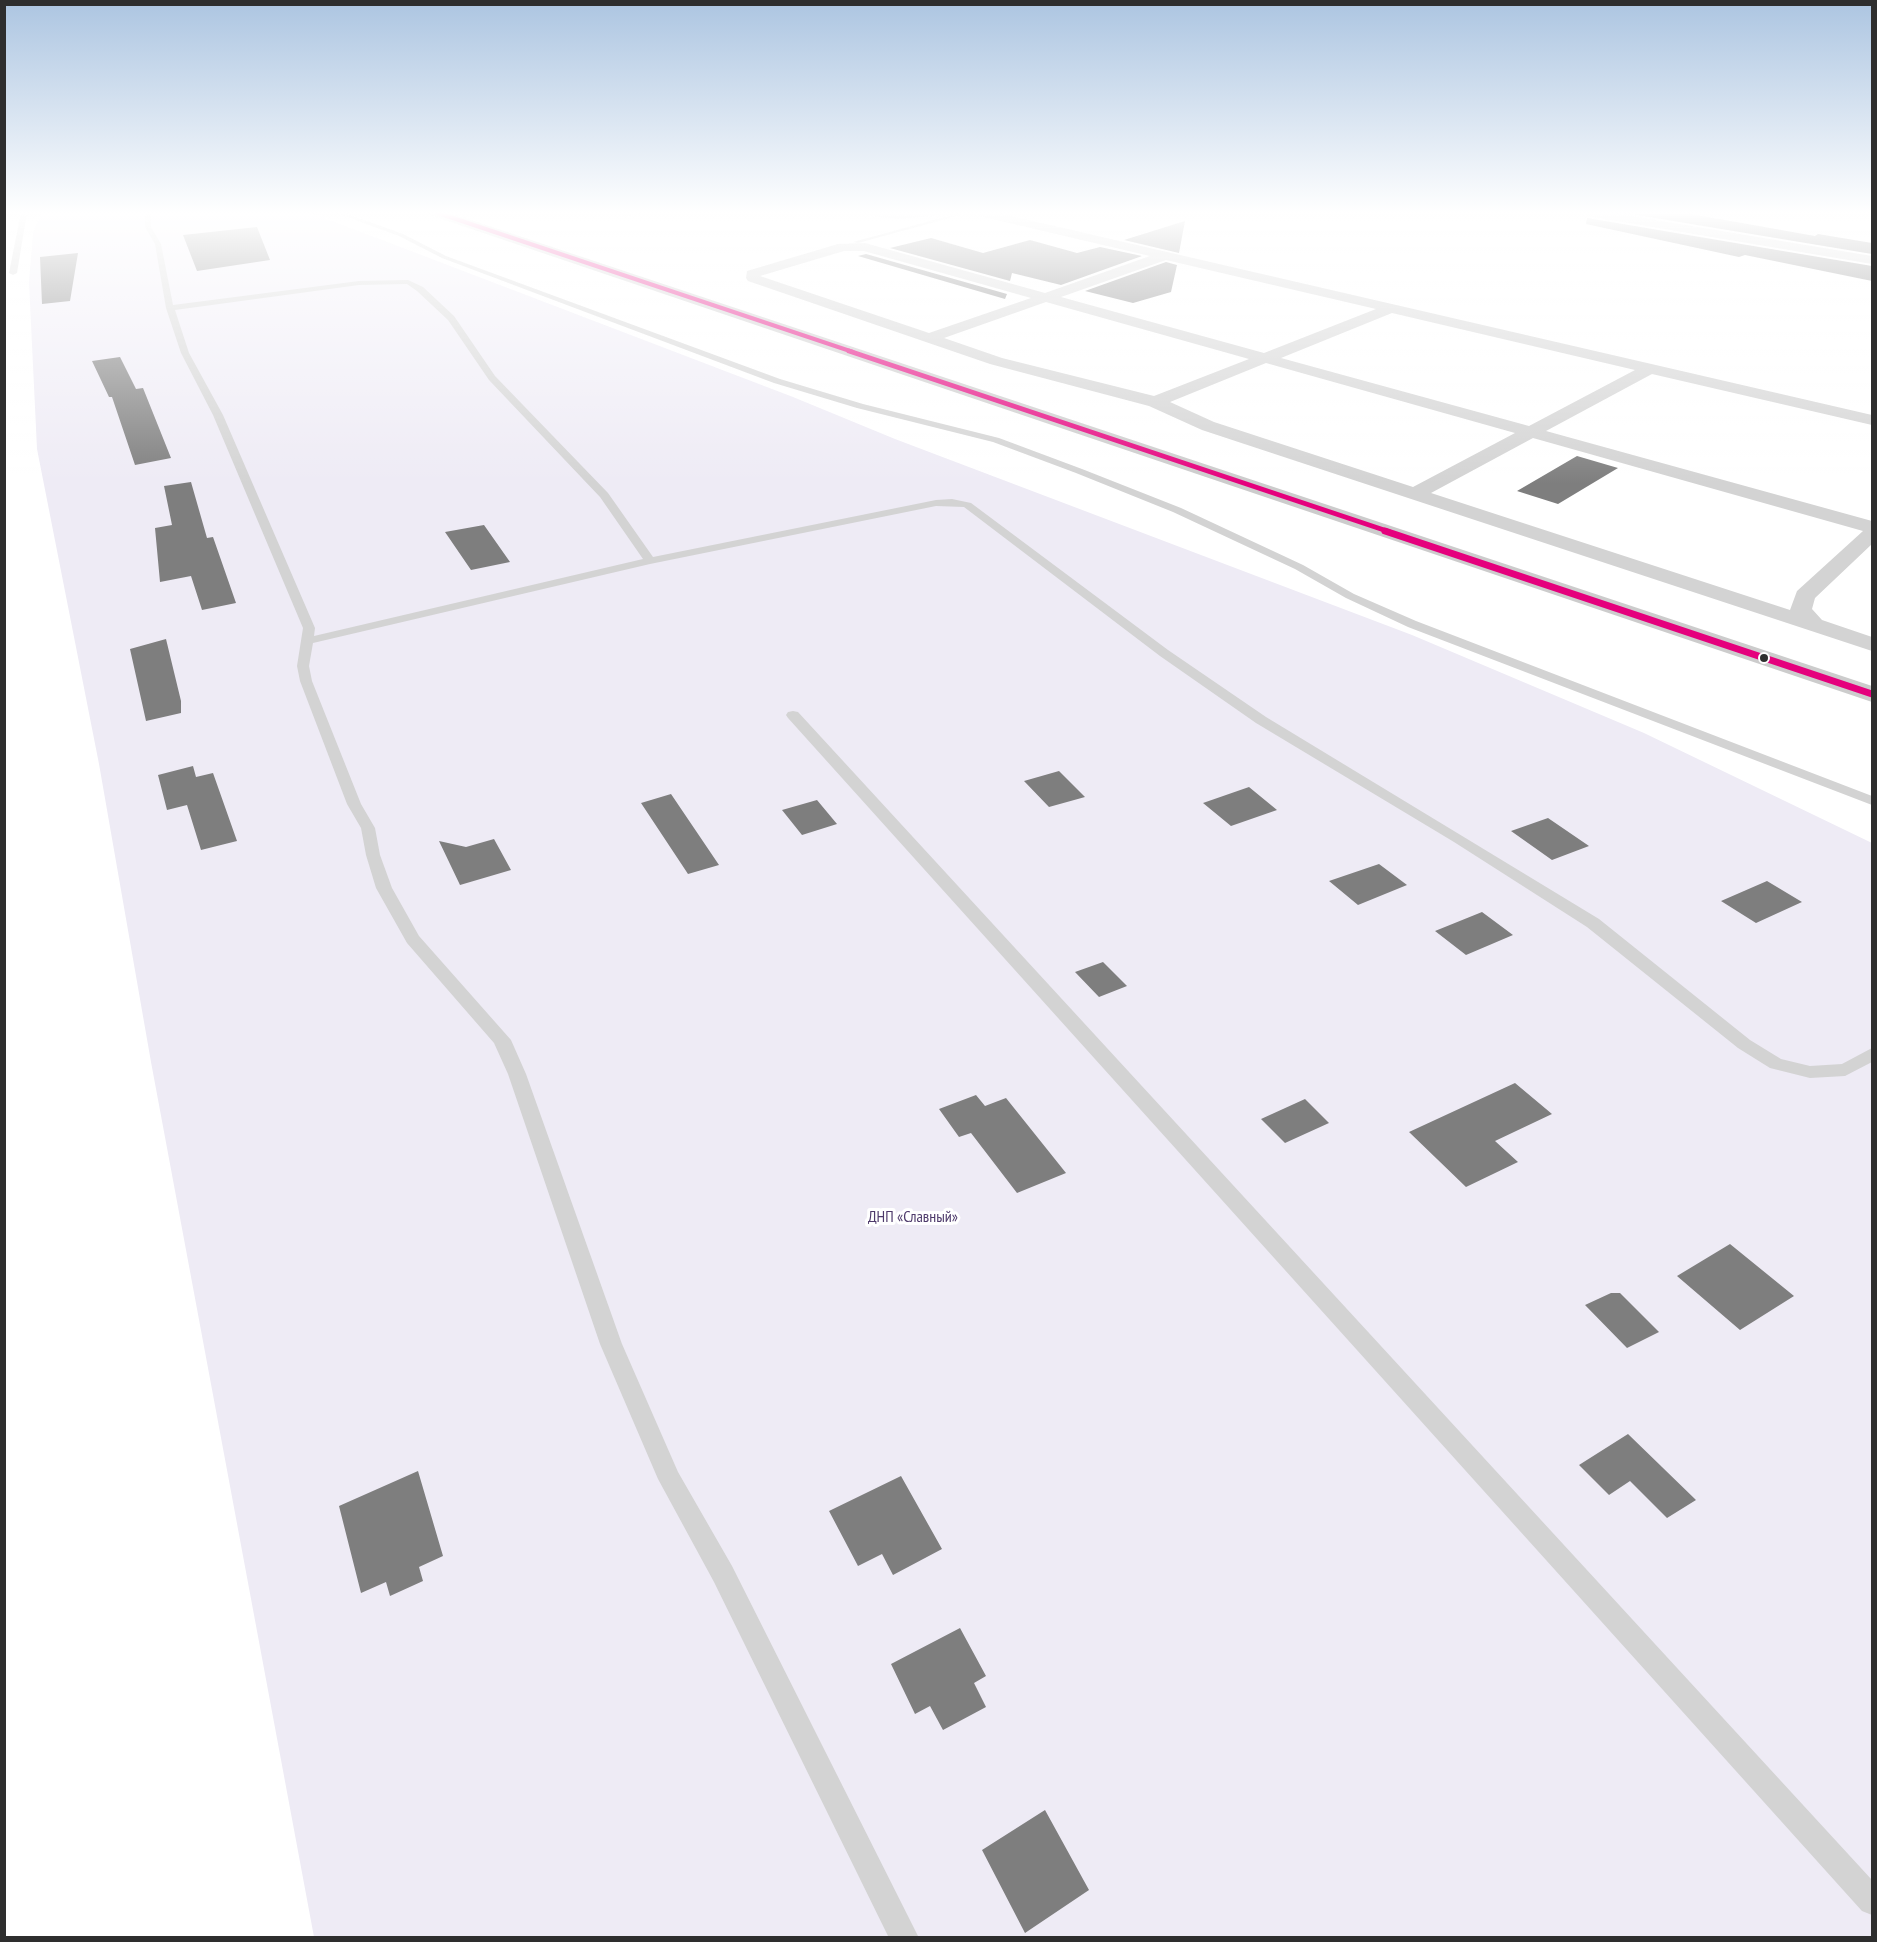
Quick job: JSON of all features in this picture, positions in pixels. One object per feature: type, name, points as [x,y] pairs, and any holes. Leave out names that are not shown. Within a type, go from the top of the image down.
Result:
[{"type":"street","points":[[705,303],[1872,694]]},
{"type":"street","points":[[826,303],[996,361],[1155,402],[1208,426],[1872,644]]},
{"type":"street","points":[[930,338],[1030,303]]},
{"type":"street","points":[[1066,303],[1872,527]]},
{"type":"street","points":[[1368,303],[1872,420]]},
{"type":"street","points":[[1155,402],[1391,308]]},
{"type":"street","points":[[1414,494],[1651,368]]},
{"type":"street","points":[[1813,624],[1801,609],[1805,596],[1872,533]]},
{"type":"lane","points":[[169,303],[185,353],[218,415],[309,628],[303,666],[306,681],[354,804],[368,828],[373,855],[384,888],[413,939],[502,1040],[517,1074],[611,1344],[670,1479],[723,1574],[905,1938]]},
{"type":"lane","points":[[170,308],[211,303]]},
{"type":"lane","points":[[435,303],[451,318],[492,378],[604,495],[650,561]]},
{"type":"lane","points":[[567,303],[777,381],[860,406],[996,440],[1079,471],[1177,510],[1299,567],[1350,596],[1412,624],[1872,801]]},
{"type":"lane","points":[[307,641],[650,561],[936,503],[952,502],[967,505],[1155,646],[1261,720],[1459,838],[1593,922],[1744,1044],[1776,1064],[1810,1072],[1845,1070],[1872,1054]]},
{"type":"lane","points":[[793,715],[1872,1901]]},
{"type":"green space","name":"ДНП «Славный»","points":[[30,303],[546,303],[793,397],[895,439],[1412,635],[1644,733],[1872,843],[1872,1937],[314,1937],[151,1062],[99,764],[37,449]]},
{"type":"building","points":[[120,357],[136,389],[143,388],[171,458],[135,465],[112,397],[109,397],[92,361]]},
{"type":"building","points":[[1577,456],[1618,468],[1558,504],[1517,491]]},
{"type":"building","points":[[191,482],[207,538],[213,537],[236,603],[202,610],[191,576],[160,582],[155,528],[172,525],[164,486]]},
{"type":"building","points":[[484,525],[510,562],[471,570],[445,532]]},
{"type":"building","points":[[166,639],[181,701],[181,713],[146,721],[130,649]]},
{"type":"building","points":[[193,766],[196,777],[213,773],[237,841],[201,850],[187,805],[167,810],[158,775]]},
{"type":"building","points":[[1059,771],[1085,797],[1049,807],[1024,781]]},
{"type":"building","points":[[1249,787],[1277,810],[1231,826],[1203,803]]},
{"type":"building","points":[[671,794],[719,865],[688,874],[641,803]]},
{"type":"building","points":[[817,800],[837,824],[802,835],[782,810]]},
{"type":"building","points":[[1548,818],[1589,846],[1552,860],[1511,831]]},
{"type":"building","points":[[494,839],[511,870],[460,885],[439,841],[466,847]]},
{"type":"building","points":[[1379,864],[1407,885],[1358,905],[1329,881]]},
{"type":"building","points":[[1767,881],[1802,902],[1756,923],[1721,901]]},
{"type":"building","points":[[1482,912],[1513,935],[1466,955],[1435,931]]},
{"type":"building","points":[[1103,962],[1127,986],[1099,997],[1075,972]]},
{"type":"building","points":[[1515,1083],[1552,1114],[1495,1141],[1518,1162],[1466,1187],[1409,1132]]},
{"type":"building","points":[[976,1095],[985,1106],[1006,1098],[1066,1173],[1017,1193],[971,1133],[959,1137],[939,1109]]},
{"type":"building","points":[[1305,1099],[1329,1123],[1285,1143],[1261,1119]]},
{"type":"building","points":[[1730,1244],[1794,1296],[1740,1330],[1677,1276]]},
{"type":"building","points":[[1611,1293],[1620,1293],[1659,1332],[1627,1348],[1585,1305]]},
{"type":"building","points":[[1628,1434],[1696,1500],[1667,1518],[1630,1481],[1609,1495],[1579,1465]]},
{"type":"building","points":[[418,1471],[443,1556],[419,1567],[423,1581],[390,1596],[386,1582],[361,1593],[339,1506]]},
{"type":"building","points":[[901,1476],[942,1549],[893,1575],[882,1554],[858,1566],[829,1511]]},
{"type":"building","points":[[960,1628],[986,1676],[974,1683],[986,1707],[943,1730],[930,1706],[915,1714],[891,1664]]},
{"type":"building","points":[[1045,1810],[1089,1890],[1025,1933],[982,1850]]},
{"type":"transit line","points":[[705,303],[1872,694]]}]
